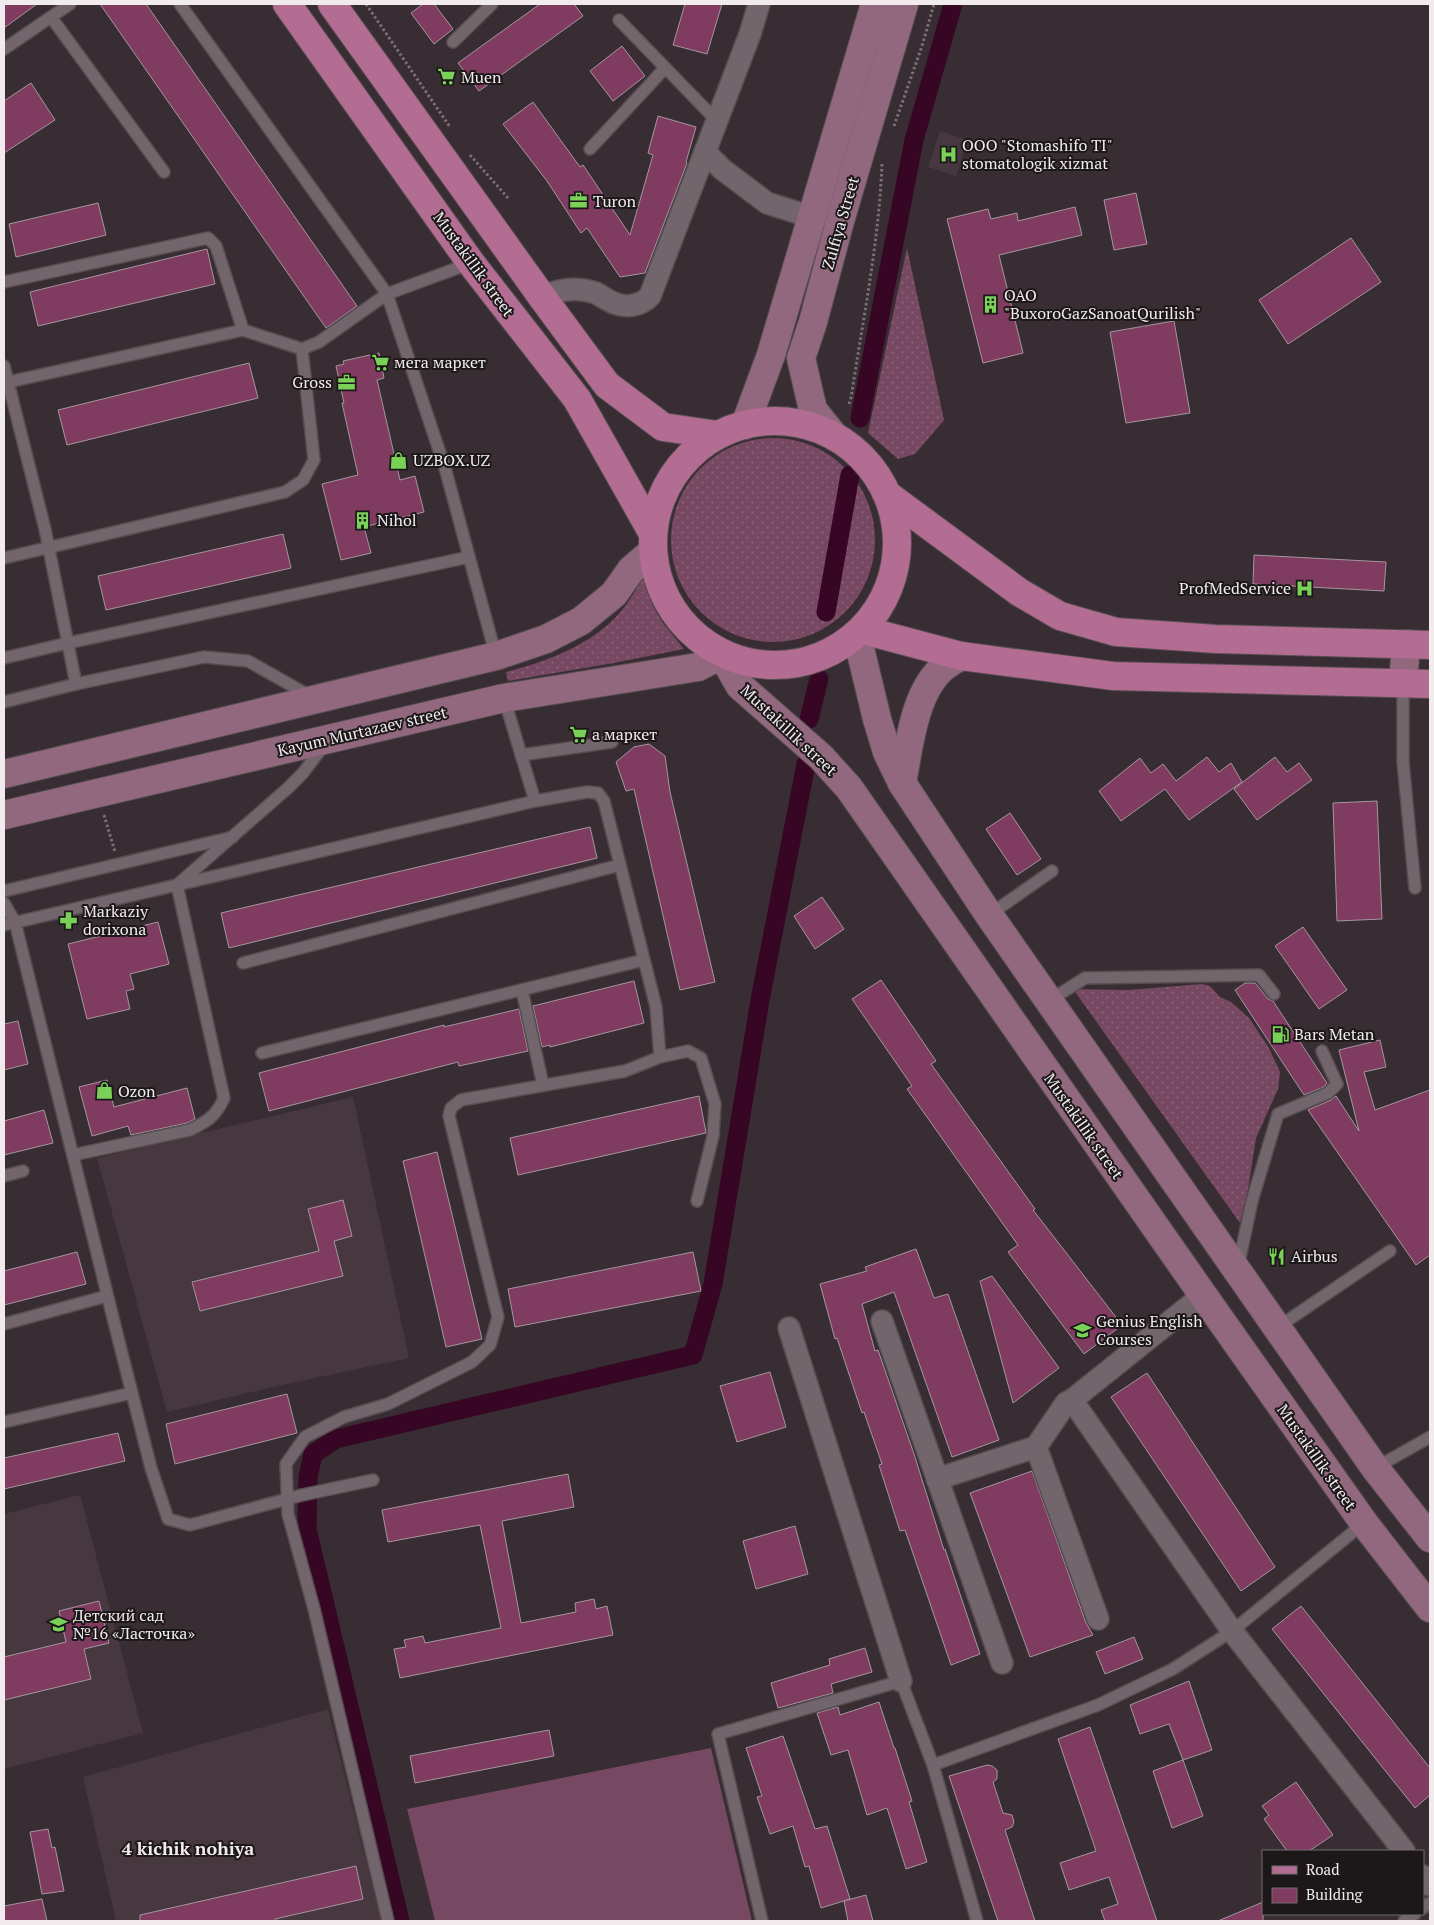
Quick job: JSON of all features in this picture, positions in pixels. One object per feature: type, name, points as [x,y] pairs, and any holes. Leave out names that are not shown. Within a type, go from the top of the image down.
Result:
[{"type":"main road","name":"Mustakillik street","points":[[287,4],[471,263],[577,399],[651,541],[662,593],[684,627],[701,643],[722,656],[795,662],[824,655],[860,633]]},
{"type":"main road","points":[[332,4],[542,297],[608,385],[662,427],[718,436]]},
{"type":"main road","name":"Zulfiya Street","points":[[745,425],[770,354],[875,4]]},
{"type":"main road","name":"Zulfiya Street","points":[[834,436],[812,410],[801,358],[904,4]]},
{"type":"main road","points":[[4,774],[496,656],[546,640],[581,621],[614,594],[651,541],[665,489],[687,458],[718,436],[745,425],[775,421],[806,425],[834,436],[852,446],[868,459],[880,477],[889,496],[898,536],[892,581],[860,633],[877,719],[888,752],[902,783],[990,915],[1375,1468],[1430,1538]]},
{"type":"main road","points":[[889,496],[1019,592],[1060,616],[1116,632],[1216,639],[1418,645],[1403,683]]},
{"type":"main road","points":[[860,633],[961,656],[1113,676],[1430,684]]},
{"type":"main road","name":"Mustakillik street","points":[[722,656],[740,686],[821,757],[849,788],[1364,1523],[1430,1608]]},
{"type":"main road","name":"Kayum Murtazaev street","points":[[4,815],[504,698],[698,667],[722,656]]},
{"type":"main road","points":[[902,783],[910,740],[922,699],[931,682],[944,666],[961,656]]},
{"type":"main road","points":[[1209,1304],[1245,1281]]},
{"type":"street","points":[[542,297],[554,292],[582,290],[597,294],[616,304],[634,305],[644,302],[650,296],[750,34],[759,4]]},
{"type":"street","points":[[705,152],[722,169],[767,203],[811,217]]},
{"type":"street","points":[[937,1479],[1036,1446],[1066,1403],[1209,1304]]},
{"type":"street","points":[[882,1321],[1002,1663]]},
{"type":"street","points":[[789,1328],[901,1682]]},
{"type":"street","points":[[1072,1400],[1232,1631],[1403,1850]]},
{"type":"street","points":[[1036,1446],[1098,1619]]},
{"type":"lane","points":[[4,48],[70,4]]},
{"type":"lane","points":[[180,4],[387,294],[445,468],[496,656]]},
{"type":"lane","points":[[453,42],[492,4]]},
{"type":"lane","points":[[51,17],[164,172]]},
{"type":"lane","points":[[619,20],[717,121]]},
{"type":"lane","points":[[590,149],[665,68]]},
{"type":"lane","points":[[4,282],[208,238],[216,246],[243,330]]},
{"type":"lane","points":[[6,383],[243,330],[302,349],[320,342],[387,294],[471,263]]},
{"type":"lane","points":[[4,558],[285,492],[303,480],[314,460],[302,349]]},
{"type":"lane","points":[[4,366],[6,383],[48,548],[76,684]]},
{"type":"lane","points":[[4,658],[470,557]]},
{"type":"lane","points":[[4,702],[76,684],[204,657],[248,661],[316,700]]},
{"type":"lane","points":[[1403,683],[1403,762],[1415,888]]},
{"type":"lane","points":[[504,698],[535,801]]},
{"type":"lane","points":[[178,885],[303,773],[329,739]]},
{"type":"lane","points":[[521,755],[612,742]]},
{"type":"lane","points":[[10,923],[535,801],[587,792],[598,793],[604,801],[656,1007],[660,1057]]},
{"type":"lane","points":[[4,891],[234,836]]},
{"type":"lane","points":[[242,963],[620,865]]},
{"type":"lane","points":[[990,915],[1052,871]]},
{"type":"lane","points":[[73,1155],[190,1130],[208,1121],[218,1110],[224,1098],[178,885]]},
{"type":"lane","points":[[4,903],[73,1155],[151,1468],[168,1519],[190,1525],[302,1495],[373,1480]]},
{"type":"lane","points":[[262,1053],[644,960]]},
{"type":"lane","points":[[1050,1000],[1085,978],[1259,975],[1274,994]]},
{"type":"lane","points":[[522,990],[543,1085]]},
{"type":"lane","points":[[388,1921],[316,1619],[288,1514],[286,1464],[305,1437],[344,1417],[388,1404],[472,1362],[490,1345],[498,1317],[449,1116],[452,1108],[461,1100],[625,1071],[660,1057],[688,1051],[701,1058],[715,1104],[713,1136],[697,1201]]},
{"type":"lane","points":[[1245,1281],[1252,1201],[1278,1114],[1328,1093],[1337,1084],[1322,1051]]},
{"type":"lane","points":[[4,1176],[23,1171]]},
{"type":"lane","points":[[1278,1327],[1390,1250]]},
{"type":"lane","points":[[4,1324],[108,1296]]},
{"type":"lane","points":[[4,1422],[132,1393]]},
{"type":"lane","points":[[1375,1468],[1430,1436]]},
{"type":"lane","points":[[932,1766],[1098,1705],[1172,1669],[1232,1631],[1364,1523]]},
{"type":"lane","points":[[762,1921],[718,1734],[901,1682],[932,1766],[977,1921]]},
{"type":"path","points":[[366,4],[451,127]]},
{"type":"path","points":[[892,130],[922,46],[934,4]]},
{"type":"path","points":[[468,152],[508,198]]},
{"type":"path","points":[[849,404],[875,246],[880,204],[882,158]]},
{"type":"path","points":[[98,792],[118,864]]},
{"type":"shaded area","name":"OOO \"Stomashifo TI\" stomatologik xizmat","points":[[940,131],[968,140],[956,176],[928,167]]},
{"type":"shaded area","points":[[907,248],[944,420],[915,454],[898,459],[868,433]]},
{"type":"shaded area","points":[[763,438],[783,438],[803,442],[821,450],[838,461],[852,475],[863,492],[871,510],[875,540],[871,570],[863,588],[852,605],[838,619],[821,630],[803,638],[783,642],[763,642],[743,638],[725,630],[708,619],[694,605],[683,588],[675,570],[671,550],[671,530],[675,510],[683,492],[694,475],[708,461],[725,450],[743,442]]},
{"type":"shaded area","points":[[643,578],[653,606],[662,622],[684,649],[508,681],[506,672],[553,657],[597,633],[610,623],[624,607]]},
{"type":"shaded area","points":[[1202,984],[1210,986],[1220,997],[1231,1002],[1249,1018],[1269,1048],[1280,1072],[1278,1089],[1256,1138],[1248,1189],[1240,1223],[1073,989],[1129,990]]},
{"type":"shaded area","points":[[353,1097],[409,1358],[167,1412],[97,1158]]},
{"type":"shaded area","name":"Детский сад №16 «Ласточка»","points":[[80,1495],[143,1733],[4,1769],[4,1514]]},
{"type":"shaded area","points":[[328,1709],[381,1921],[116,1921],[83,1777]]},
{"type":"shaded area","points":[[711,1748],[752,1921],[435,1921],[407,1809]]},
{"type":"building","points":[[4,4],[37,4],[4,28]]},
{"type":"building","points":[[100,4],[146,4],[357,306],[326,328]]},
{"type":"building","points":[[423,4],[434,4],[453,29],[434,44],[411,13]]},
{"type":"building","points":[[540,4],[574,4],[583,16],[479,91],[458,63]]},
{"type":"building","points":[[685,4],[722,4],[707,54],[673,45]]},
{"type":"building","points":[[622,46],[645,76],[613,101],[590,71]]},
{"type":"building","points":[[31,83],[55,120],[4,153],[4,101]]},
{"type":"building","points":[[533,102],[580,167],[583,165],[630,235],[653,155],[648,153],[658,116],[696,127],[687,163],[645,273],[620,277],[587,228],[581,233],[547,181],[503,124]]},
{"type":"building","points":[[1136,193],[1147,244],[1114,250],[1104,200]]},
{"type":"building","points":[[98,203],[106,235],[16,257],[9,224]]},
{"type":"building","name":"ОАО \"BuxoroGazSanoatQurilish\"","points":[[1075,207],[1082,235],[999,255],[1023,353],[983,363],[947,219],[988,209],[991,219],[1017,213],[1018,221]]},
{"type":"building","points":[[1351,238],[1381,282],[1288,344],[1259,300]]},
{"type":"building","points":[[207,249],[215,284],[38,326],[30,292]]},
{"type":"building","points":[[1174,321],[1190,413],[1126,423],[1110,332]]},
{"type":"building","points":[[379,353],[384,378],[377,380],[400,480],[415,476],[424,512],[364,527],[371,553],[341,560],[322,484],[358,475],[336,366],[344,364],[343,361]]},
{"type":"building","points":[[249,363],[258,398],[67,445],[58,410]]},
{"type":"building","points":[[283,534],[291,568],[106,610],[98,576]]},
{"type":"building","points":[[1254,555],[1386,562],[1384,591],[1253,584]]},
{"type":"building","points":[[649,744],[665,756],[670,792],[715,982],[680,990],[634,789],[626,791],[616,762],[634,747]]},
{"type":"building","points":[[1207,757],[1219,772],[1231,763],[1242,782],[1189,820],[1165,789],[1121,821],[1099,791],[1140,758],[1151,773],[1163,764],[1176,781]]},
{"type":"building","points":[[1275,757],[1287,772],[1299,763],[1312,780],[1257,820],[1234,789]]},
{"type":"building","points":[[1377,801],[1382,919],[1337,921],[1333,803]]},
{"type":"building","points":[[1010,813],[1041,859],[1017,875],[986,829]]},
{"type":"building","points":[[590,827],[597,858],[229,948],[221,913]]},
{"type":"building","points":[[822,897],[844,929],[815,949],[794,916]]},
{"type":"building","points":[[158,922],[169,964],[130,974],[134,989],[126,991],[130,1009],[87,1019],[68,944]]},
{"type":"building","points":[[1303,927],[1347,990],[1319,1009],[1275,946]]},
{"type":"building","points":[[881,980],[936,1061],[931,1064],[1035,1209],[1033,1210],[1122,1325],[1084,1354],[1008,1252],[1018,1245],[907,1089],[912,1086],[852,999]]},
{"type":"building","points":[[634,981],[644,1023],[550,1047],[550,1045],[542,1047],[533,1006]]},
{"type":"building","points":[[1245,983],[1255,983],[1268,999],[1273,1001],[1327,1083],[1324,1087],[1304,1095],[1235,990]]},
{"type":"building","points":[[519,1009],[528,1051],[459,1066],[458,1062],[269,1111],[259,1073],[444,1025],[444,1027]]},
{"type":"building","points":[[18,1021],[28,1064],[4,1070],[4,1024]]},
{"type":"building","points":[[1380,1040],[1386,1067],[1364,1072],[1375,1110],[1430,1090],[1430,1255],[1416,1265],[1308,1110],[1336,1096],[1359,1131],[1339,1050]]},
{"type":"building","points":[[107,1080],[114,1107],[187,1088],[195,1119],[187,1123],[131,1135],[128,1126],[92,1136],[79,1087]]},
{"type":"building","points":[[699,1096],[706,1133],[518,1175],[510,1138]]},
{"type":"building","points":[[44,1110],[53,1143],[4,1155],[4,1121]]},
{"type":"building","points":[[437,1152],[482,1339],[446,1347],[403,1161]]},
{"type":"building","points":[[343,1200],[352,1236],[334,1241],[343,1276],[200,1311],[192,1282],[319,1251],[308,1209]]},
{"type":"building","points":[[916,1249],[934,1298],[948,1294],[999,1440],[952,1457],[894,1292],[862,1304],[875,1351],[878,1350],[980,1654],[951,1665],[905,1530],[900,1531],[879,1465],[882,1464],[864,1412],[862,1413],[837,1338],[835,1339],[820,1284],[867,1271],[865,1267]]},
{"type":"building","points":[[77,1252],[86,1284],[4,1305],[4,1271]]},
{"type":"building","points":[[693,1252],[701,1291],[515,1327],[508,1289]]},
{"type":"building","points":[[992,1276],[1059,1368],[1013,1403],[980,1281]]},
{"type":"building","points":[[770,1372],[786,1427],[737,1442],[720,1386]]},
{"type":"building","points":[[1147,1373],[1275,1567],[1241,1591],[1111,1397]]},
{"type":"building","points":[[287,1394],[297,1433],[175,1464],[166,1424]]},
{"type":"building","points":[[118,1433],[125,1461],[4,1489],[4,1458]]},
{"type":"building","points":[[1032,1471],[1086,1623],[1093,1635],[1030,1657],[970,1493]]},
{"type":"building","points":[[568,1474],[574,1507],[502,1521],[521,1623],[576,1612],[575,1603],[594,1599],[596,1609],[607,1606],[613,1635],[400,1678],[394,1649],[406,1647],[404,1640],[423,1636],[425,1643],[501,1628],[480,1525],[388,1542],[382,1510]]},
{"type":"building","points":[[795,1526],[808,1574],[756,1589],[743,1541]]},
{"type":"building","name":"Детский сад №16 «Ласточка»","points":[[99,1601],[109,1643],[84,1649],[91,1679],[4,1700],[4,1657],[66,1642],[59,1611]]},
{"type":"building","points":[[1301,1606],[1430,1768],[1430,1795],[1415,1808],[1272,1629]]},
{"type":"building","points":[[1134,1637],[1143,1659],[1105,1674],[1096,1652]]},
{"type":"building","points":[[865,1648],[872,1672],[831,1684],[833,1693],[778,1708],[771,1683],[830,1665],[829,1659]]},
{"type":"building","points":[[1189,1681],[1212,1750],[1183,1760],[1169,1724],[1140,1734],[1130,1705]]},
{"type":"building","points":[[879,1702],[912,1801],[909,1802],[927,1862],[906,1869],[887,1808],[867,1815],[848,1750],[831,1755],[817,1713],[838,1707],[840,1715]]},
{"type":"building","points":[[1090,1727],[1157,1921],[1105,1921],[1101,1910],[1118,1904],[1109,1877],[1069,1890],[1060,1863],[1096,1851],[1058,1739]]},
{"type":"building","points":[[549,1730],[554,1756],[415,1783],[410,1756]]},
{"type":"building","points":[[783,1736],[815,1829],[827,1826],[850,1899],[821,1908],[809,1866],[805,1867],[793,1826],[770,1834],[757,1797],[762,1796],[746,1748]]},
{"type":"building","points":[[1183,1760],[1203,1816],[1172,1828],[1153,1771]]},
{"type":"building","points":[[987,1765],[997,1770],[997,1779],[993,1782],[1003,1813],[1012,1815],[1014,1822],[1012,1827],[1005,1830],[1035,1921],[998,1921],[949,1776]]},
{"type":"building","points":[[1296,1782],[1333,1835],[1310,1850],[1286,1850],[1264,1819],[1269,1815],[1262,1806]]},
{"type":"building","points":[[48,1829],[52,1848],[55,1847],[64,1891],[42,1894],[30,1832]]},
{"type":"building","points":[[356,1866],[363,1899],[275,1919],[275,1921],[140,1921],[140,1915]]},
{"type":"building","points":[[866,1895],[873,1921],[848,1921],[844,1901]]},
{"type":"building","points":[[42,1899],[47,1921],[4,1921],[4,1906]]},
{"type":"building","points":[[1262,1902],[1263,1921],[1218,1921]]},
{"type":"waterway","points":[[860,418],[914,140],[953,4]]},
{"type":"waterway","points":[[826,612],[850,475]]},
{"type":"waterway","points":[[809,719],[819,679]]},
{"type":"waterway","points":[[400,1921],[307,1529],[308,1477],[313,1454],[336,1439],[693,1355],[713,1284],[760,1000],[806,764]]},
{"type":"place","name":"Muen","points":[[447,77]]},
{"type":"place","name":"OOO \"Stomashifo TI\" stomatologik xizmat","points":[[948,154]]},
{"type":"place","name":"Turon","points":[[579,201]]},
{"type":"place","name":"ОАО \"BuxoroGazSanoatQurilish\"","points":[[990,304]]},
{"type":"place","name":"мега маркет","points":[[380,362]]},
{"type":"place","name":"Gross","points":[[346,382]]},
{"type":"place","name":"UZBOX.UZ","points":[[399,460]]},
{"type":"place","name":"Nihol","points":[[363,520]]},
{"type":"place","name":"ProfMedService","points":[[1305,588]]},
{"type":"place","name":"а маркет","points":[[578,734]]},
{"type":"place","name":"Markaziy dorixona","points":[[69,920]]},
{"type":"place","name":"Bars Metan","points":[[1280,1034]]},
{"type":"place","name":"Ozon","points":[[104,1091]]},
{"type":"place","name":"Airbus","points":[[1277,1256]]},
{"type":"place","name":"Genius English Courses","points":[[1082,1330]]},
{"type":"place","name":"Детский сад №16 «Ласточка»","points":[[59,1624]]},
{"type":"district","name":"4 kichik nohiya","points":[[188,1849]]}]
